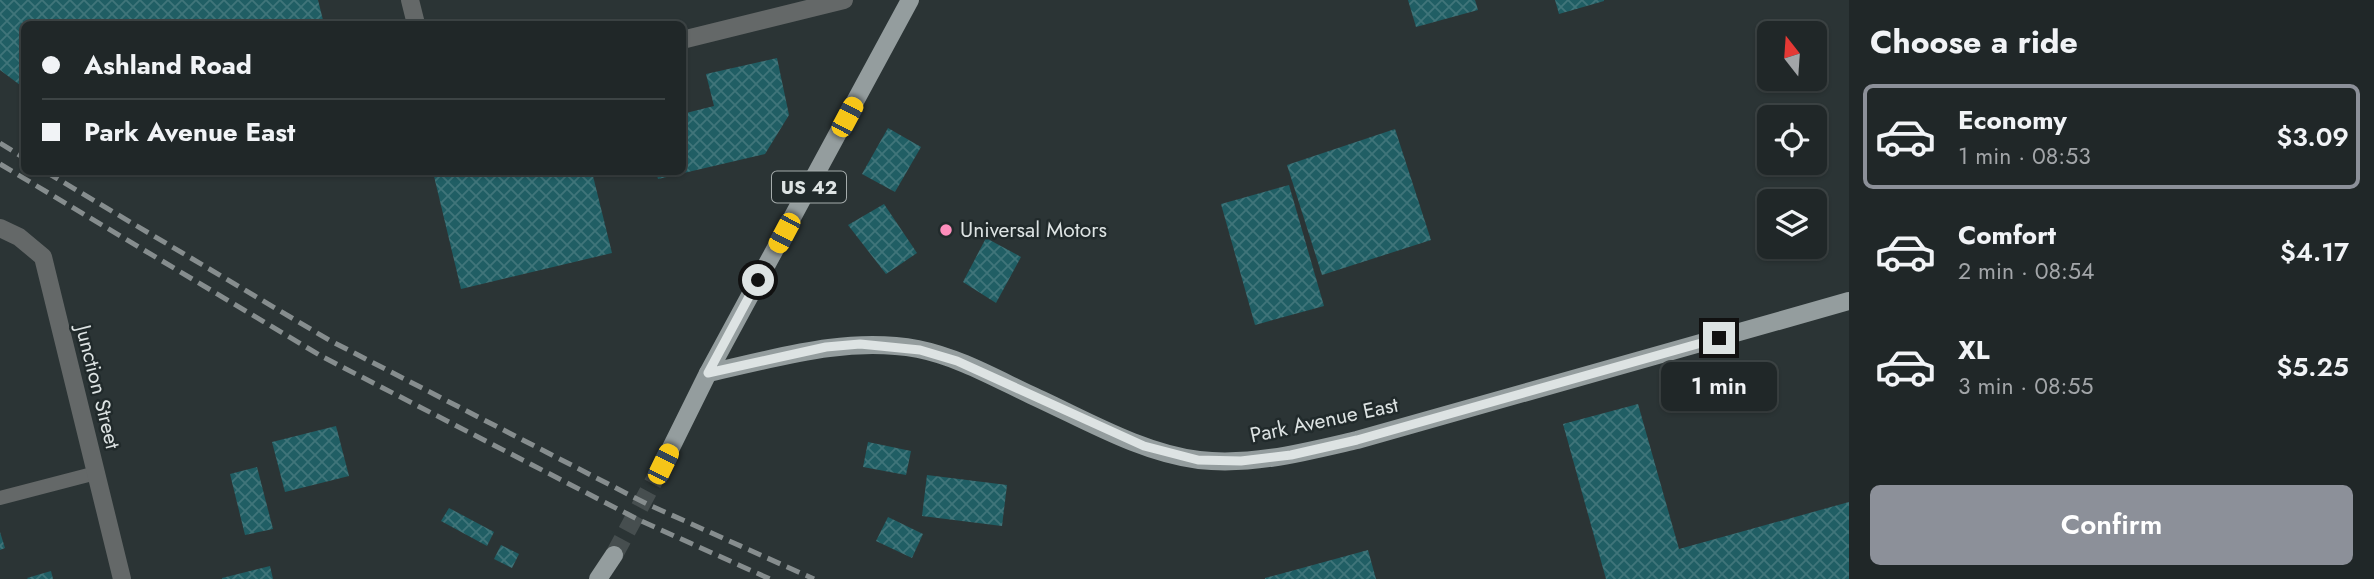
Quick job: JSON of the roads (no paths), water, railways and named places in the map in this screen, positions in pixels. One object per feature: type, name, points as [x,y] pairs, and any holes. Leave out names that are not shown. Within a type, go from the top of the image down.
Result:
[{"type":"main road","name":"US 42","points":[[663,464],[708,373],[910,0]]},
{"type":"main road","name":"Park Avenue East","points":[[708,373],[826,347],[860,344],[920,350],[957,361],[1144,446],[1198,460],[1241,461],[1291,455],[1357,440],[1849,302]]},
{"type":"main road","points":[[598,579],[614,555]]},
{"type":"street","points":[[410,0],[415,21]]},
{"type":"street","points":[[686,39],[844,0]]},
{"type":"street","name":"Junction Street","points":[[0,228],[19,237],[43,257],[122,579]]},
{"type":"lane","points":[[0,498],[96,473]]},
{"type":"tunnel","points":[[614,555],[663,464]]},
{"type":"railway","points":[[0,143],[21,156]]},
{"type":"railway","points":[[0,164],[321,356],[639,520],[770,579]]},
{"type":"railway","points":[[51,175],[329,340],[647,504],[814,579]]},
{"type":"place","name":"Universal Motors","points":[[946,230]]}]
